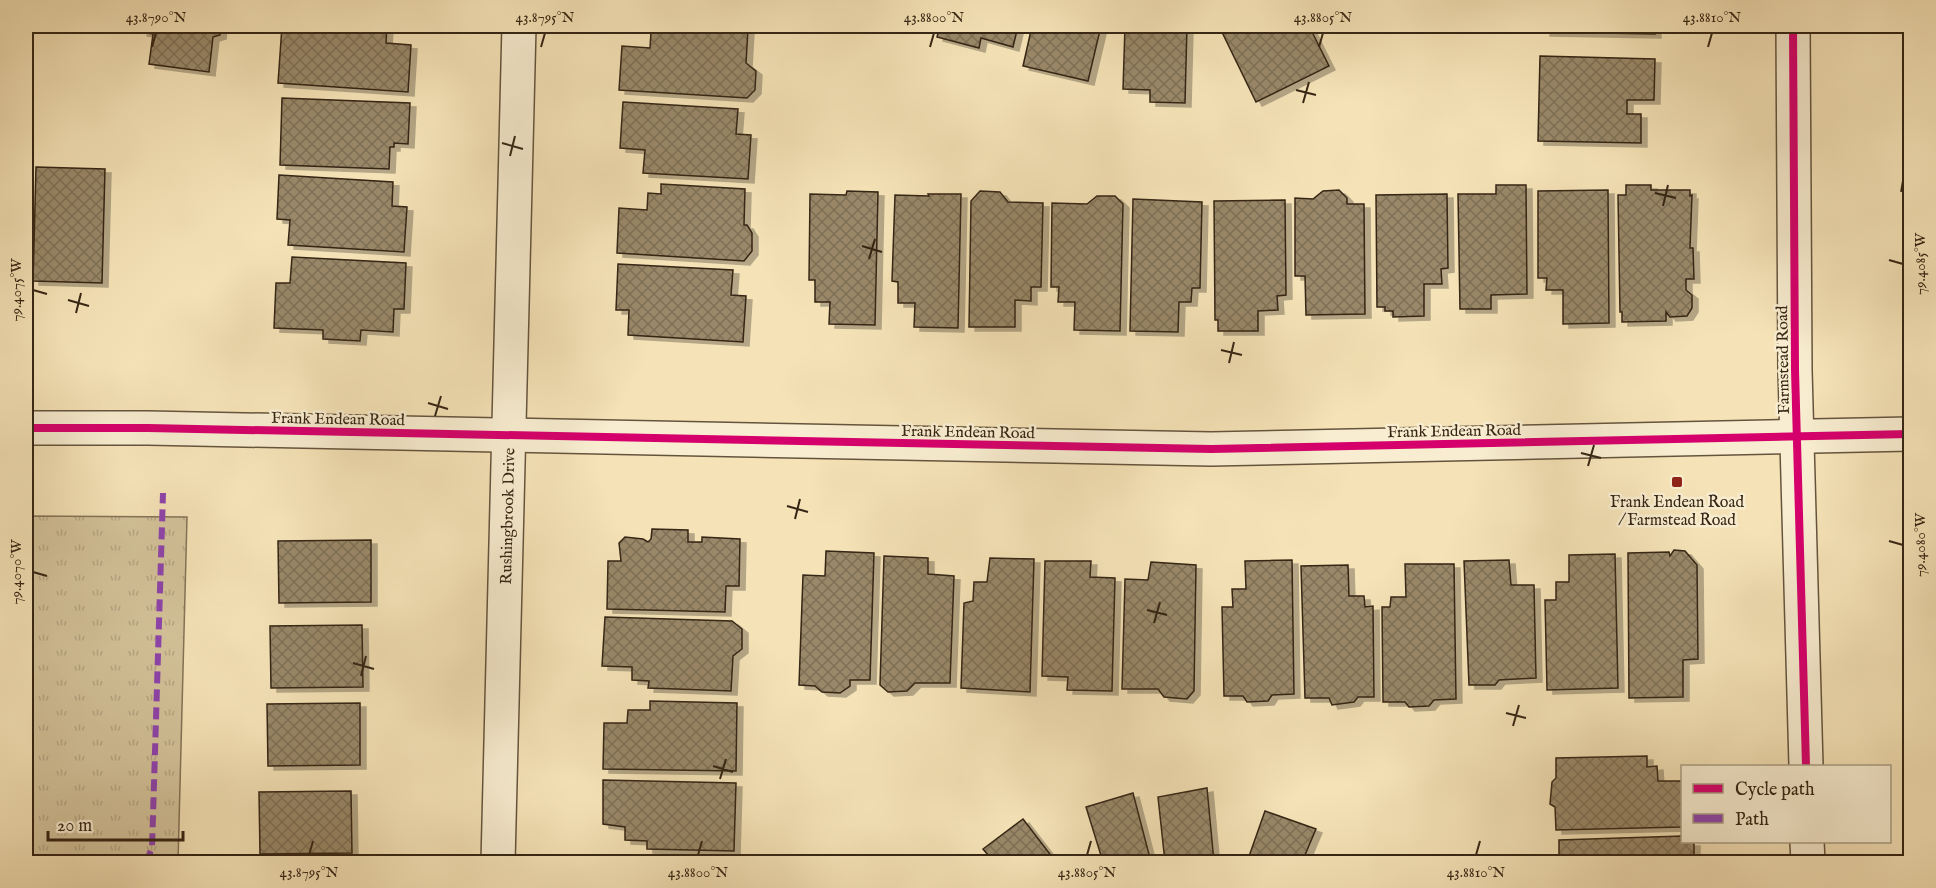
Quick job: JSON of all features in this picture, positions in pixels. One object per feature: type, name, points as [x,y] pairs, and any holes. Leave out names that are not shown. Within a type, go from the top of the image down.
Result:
[{"type":"street","name":"Rushingbrook Drive","points":[[498,862],[519,26]]},
{"type":"street","name":"Farmstead Road","points":[[1793,26],[1791,99],[1806,765]]},
{"type":"street","name":"Frank Endean Road","points":[[26,428],[148,428],[1211,449],[1911,434]]},
{"type":"street","points":[[1807,843],[1808,862]]},
{"type":"green space","points":[[26,516],[187,517],[178,862],[26,862]]},
{"type":"building","points":[[142,26],[221,26],[220,35],[213,37],[209,72],[149,64],[153,34],[141,32]]},
{"type":"building","points":[[282,26],[387,26],[386,43],[411,45],[408,92],[278,83]]},
{"type":"building","points":[[664,26],[748,29],[746,63],[756,71],[755,90],[747,98],[619,90],[622,46],[650,48],[651,32],[663,33]]},
{"type":"building","points":[[940,26],[1018,26],[1013,47],[981,38],[979,48],[937,37]]},
{"type":"building","points":[[1032,26],[1101,26],[1088,81],[1023,66]]},
{"type":"building","points":[[1125,26],[1187,26],[1185,103],[1150,102],[1150,90],[1123,89]]},
{"type":"building","points":[[1219,26],[1309,26],[1329,66],[1256,102]]},
{"type":"building","points":[[1544,26],[1655,26],[1655,34],[1544,32]]},
{"type":"building","points":[[1540,56],[1655,59],[1654,100],[1627,100],[1627,114],[1641,114],[1641,143],[1538,141]]},
{"type":"building","points":[[282,98],[410,103],[408,144],[394,143],[394,147],[390,147],[389,169],[280,165]]},
{"type":"building","points":[[623,102],[738,109],[736,134],[751,135],[748,179],[643,173],[645,150],[620,148]]},
{"type":"building","points":[[1910,145],[1910,192],[1901,191]]},
{"type":"building","points":[[36,167],[105,169],[102,283],[33,281]]},
{"type":"building","points":[[279,175],[393,182],[392,206],[407,207],[404,252],[288,245],[290,220],[277,219]]},
{"type":"building","points":[[661,184],[745,189],[744,225],[747,225],[752,233],[752,251],[744,261],[617,253],[619,208],[647,210],[648,193],[661,194]]},
{"type":"building","points":[[1496,185],[1526,185],[1527,294],[1491,295],[1491,309],[1460,309],[1458,194],[1496,194]]},
{"type":"building","points":[[1626,185],[1651,185],[1651,190],[1690,190],[1690,196],[1692,195],[1690,248],[1693,248],[1694,279],[1686,279],[1686,290],[1692,295],[1692,308],[1687,316],[1670,317],[1666,312],[1666,321],[1622,322],[1618,195],[1626,195]]},
{"type":"building","points":[[1339,190],[1347,198],[1347,204],[1364,204],[1365,314],[1306,315],[1305,276],[1295,276],[1295,198],[1313,199],[1323,191]]},
{"type":"building","points":[[1608,190],[1609,323],[1563,324],[1563,290],[1546,290],[1547,278],[1538,278],[1538,191]]},
{"type":"building","points":[[847,191],[878,192],[875,325],[829,324],[830,302],[815,302],[815,280],[809,280],[810,194],[846,195]]},
{"type":"building","points":[[980,191],[1000,192],[1008,202],[1043,203],[1041,287],[1031,287],[1031,301],[1015,300],[1015,327],[969,327],[971,201]]},
{"type":"building","points":[[928,194],[961,194],[958,328],[914,327],[915,303],[898,303],[898,282],[892,281],[895,195],[929,196]]},
{"type":"building","points":[[1447,194],[1448,268],[1441,269],[1442,284],[1424,284],[1424,316],[1393,317],[1393,311],[1385,311],[1385,307],[1377,307],[1376,195]]},
{"type":"building","points":[[1097,196],[1115,196],[1123,204],[1120,331],[1074,330],[1075,302],[1058,302],[1059,287],[1051,287],[1052,203],[1087,204]]},
{"type":"building","points":[[1133,199],[1202,202],[1200,288],[1192,288],[1191,302],[1179,302],[1178,332],[1130,331]]},
{"type":"building","points":[[1285,200],[1286,295],[1277,296],[1278,310],[1258,311],[1258,331],[1218,331],[1218,320],[1215,320],[1214,201]]},
{"type":"building","points":[[292,257],[406,263],[404,309],[394,309],[393,332],[361,330],[360,341],[323,339],[323,330],[274,328],[276,283],[290,283]]},
{"type":"building","points":[[618,264],[733,270],[731,295],[746,296],[743,342],[628,335],[629,310],[616,310]]},
{"type":"building","points":[[1910,274],[1910,314],[1903,313]]},
{"type":"building","points":[[652,529],[688,530],[688,542],[702,542],[702,537],[740,539],[739,586],[726,586],[725,612],[607,609],[608,561],[621,561],[619,543],[625,537],[643,539],[648,542],[651,539]]},
{"type":"building","points":[[371,540],[371,602],[279,603],[278,541]]},
{"type":"building","points":[[1674,550],[1685,551],[1697,565],[1698,659],[1683,660],[1683,697],[1629,698],[1628,553],[1669,552],[1670,556]]},
{"type":"building","points":[[826,551],[874,553],[870,680],[850,680],[850,686],[840,693],[822,692],[815,686],[799,685],[803,575],[825,576]]},
{"type":"building","points":[[1615,554],[1618,688],[1547,690],[1545,600],[1556,600],[1556,582],[1569,582],[1569,555]]},
{"type":"building","points":[[884,556],[928,558],[928,574],[954,576],[950,683],[915,683],[907,691],[888,692],[880,685]]},
{"type":"building","points":[[990,558],[1034,559],[1030,692],[961,688],[964,603],[973,601],[974,582],[987,582]]},
{"type":"building","points":[[1292,560],[1294,694],[1272,695],[1268,701],[1247,702],[1243,696],[1224,696],[1222,607],[1233,607],[1232,589],[1246,589],[1245,561]]},
{"type":"building","points":[[1509,560],[1511,585],[1534,585],[1536,678],[1499,680],[1495,685],[1469,685],[1464,561]]},
{"type":"building","points":[[1045,561],[1091,561],[1090,577],[1115,578],[1112,691],[1067,690],[1068,677],[1042,676]]},
{"type":"building","points":[[1151,562],[1196,565],[1194,691],[1187,699],[1164,697],[1158,689],[1122,689],[1125,579],[1148,580]]},
{"type":"building","points":[[1405,564],[1454,564],[1456,699],[1434,700],[1429,706],[1409,707],[1405,702],[1383,702],[1382,607],[1390,607],[1391,597],[1406,597]]},
{"type":"building","points":[[1348,565],[1349,596],[1364,596],[1365,607],[1373,606],[1374,697],[1358,697],[1354,702],[1332,705],[1329,698],[1305,698],[1301,566]]},
{"type":"building","points":[[605,617],[732,621],[742,629],[742,649],[733,656],[731,691],[648,688],[649,681],[632,680],[632,667],[602,666]]},
{"type":"building","points":[[362,625],[363,687],[271,688],[270,626]]},
{"type":"building","points":[[650,701],[737,703],[736,771],[603,769],[604,723],[627,723],[628,710],[650,710]]},
{"type":"building","points":[[360,703],[360,765],[268,766],[267,704]]},
{"type":"building","points":[[1647,756],[1647,767],[1657,766],[1658,781],[1681,781],[1681,827],[1556,830],[1555,807],[1550,804],[1552,782],[1556,778],[1556,758]]},
{"type":"building","points":[[603,780],[736,783],[734,851],[647,849],[647,841],[625,840],[625,827],[603,824]]},
{"type":"building","points":[[1207,788],[1214,862],[1165,862],[1158,797]]},
{"type":"building","points":[[351,791],[352,853],[260,854],[259,792]]},
{"type":"building","points":[[1133,793],[1151,862],[1103,862],[1086,807]]},
{"type":"building","points":[[1265,811],[1316,829],[1302,862],[1247,862]]},
{"type":"building","points":[[1023,819],[1056,862],[994,862],[983,849]]},
{"type":"building","points":[[1681,836],[1681,843],[1694,843],[1694,862],[1559,862],[1559,840]]},
{"type":"marked path","points":[[146,862],[152,848],[163,493]]},
{"type":"cycle path","points":[[1793,26],[1795,370],[1806,765]]},
{"type":"cycle path","points":[[26,428],[148,428],[1211,449],[1910,434]]},
{"type":"place","name":"Frank Endean Road / Farmstead Road","points":[[1677,482]]}]
